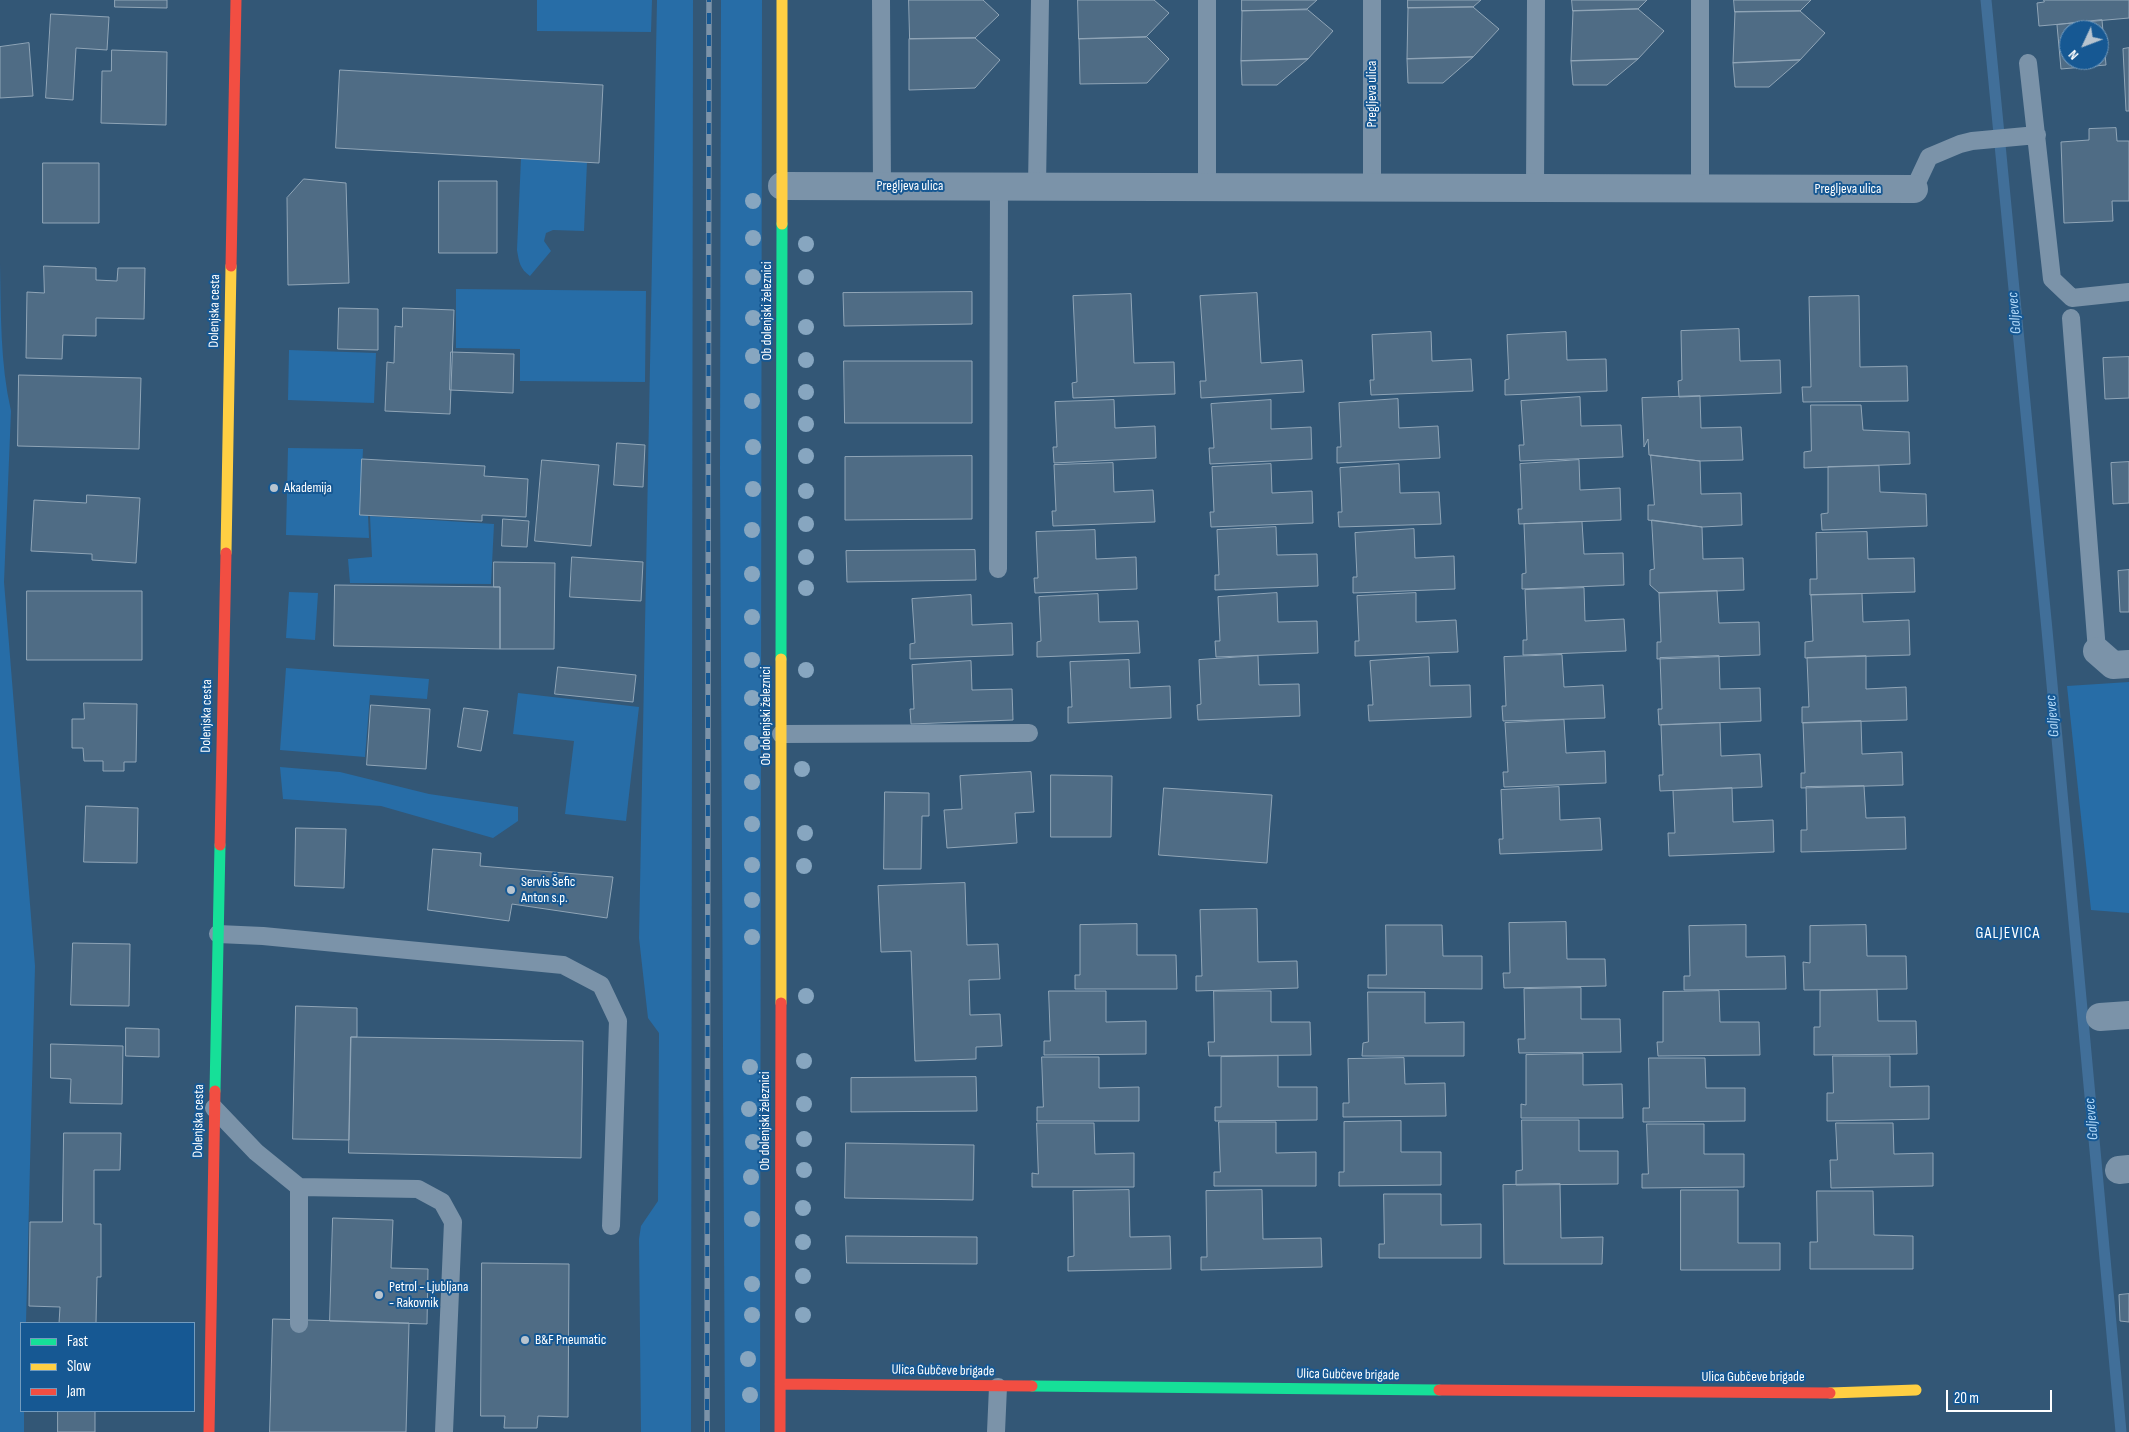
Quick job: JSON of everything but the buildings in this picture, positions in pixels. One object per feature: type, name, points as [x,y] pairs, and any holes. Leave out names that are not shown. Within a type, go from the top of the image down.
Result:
[{"type":"street","name":"Dolenjska cesta","points":[[209,1432],[236,0]]},
{"type":"street","name":"Ob dolenjski železnici","points":[[780,1432],[782,0]]},
{"type":"street","name":"Pregljeva ulica","points":[[782,186],[1914,189]]},
{"type":"street","points":[[2096,651],[2112,665],[2129,664]]},
{"type":"street","points":[[2100,1018],[2129,1015]]},
{"type":"street","name":"Ulica Gubčeve brigade","points":[[780,1384],[1813,1393],[1916,1390]]},
{"type":"lane","points":[[881,0],[882,186]]},
{"type":"lane","points":[[1038,186],[1040,0]]},
{"type":"lane","points":[[1207,0],[1207,187]]},
{"type":"lane","name":"Pregljeva ulica","points":[[1372,0],[1372,187]]},
{"type":"lane","points":[[1535,188],[1536,0]]},
{"type":"lane","points":[[1700,0],[1700,189]]},
{"type":"lane","points":[[2028,63],[2052,279],[2072,298],[2129,292]]},
{"type":"lane","name":"Pregljeva ulica","points":[[1914,189],[1929,157],[1972,141],[2037,135]]},
{"type":"lane","points":[[998,569],[1000,186]]},
{"type":"lane","points":[[2071,318],[2096,651]]},
{"type":"lane","points":[[781,734],[1029,733]]},
{"type":"lane","points":[[218,934],[263,936],[563,965],[601,985],[618,1021],[611,1226]]},
{"type":"lane","points":[[214,1108],[256,1152],[299,1187],[418,1189],[442,1202],[452,1222],[444,1432]]},
{"type":"lane","points":[[299,1187],[299,1324]]},
{"type":"lane","points":[[996,1432],[998,1387]]},
{"type":"shaded area","points":[[537,0],[652,0],[651,32],[537,31]]},
{"type":"shaded area","points":[[657,0],[693,0],[691,1432],[641,1432],[639,1239],[641,1226],[658,1201],[659,1033],[648,1018],[639,938]]},
{"type":"shaded area","points":[[721,0],[762,0],[760,1432],[725,1432],[720,468]]},
{"type":"shaded area","points":[[521,158],[587,162],[584,231],[553,230],[546,233],[544,241],[551,251],[530,276],[520,265],[517,250]]},
{"type":"shaded area","points":[[0,263],[3,356],[11,411],[4,582],[35,966],[26,1322],[20,1322],[20,1412],[24,1412],[24,1432],[0,1432]]},
{"type":"shaded area","points":[[456,289],[646,291],[645,382],[520,381],[520,349],[456,348]]},
{"type":"shaded area","points":[[289,350],[376,353],[374,403],[288,400]]},
{"type":"shaded area","points":[[288,448],[363,449],[360,514],[368,515],[369,538],[286,535]]},
{"type":"shaded area","points":[[370,516],[494,524],[491,584],[350,583],[348,559],[372,557]]},
{"type":"shaded area","points":[[289,592],[318,593],[315,640],[286,638]]},
{"type":"shaded area","points":[[286,668],[429,679],[427,699],[370,695],[365,757],[280,750]]},
{"type":"shaded area","points":[[2129,682],[2129,913],[2091,910],[2067,686]]},
{"type":"shaded area","points":[[518,693],[639,707],[626,821],[565,814],[574,741],[513,734]]},
{"type":"shaded area","points":[[280,767],[340,772],[429,794],[518,807],[518,821],[493,838],[381,806],[283,799]]},
{"type":"waterway","name":"Galjevec","points":[[1986,0],[2047,630],[2121,1432]]},
{"type":"railway","points":[[707,1432],[709,0]]},
{"type":"traffic: fast","points":[[781,659],[782,224]]},
{"type":"traffic: fast","points":[[215,1091],[220,845]]},
{"type":"traffic: fast","points":[[1032,1386],[1439,1390]]},
{"type":"traffic: slow","points":[[782,0],[782,224]]},
{"type":"traffic: slow","points":[[226,553],[231,266]]},
{"type":"traffic: slow","points":[[781,659],[781,1003]]},
{"type":"traffic: slow","points":[[1830,1393],[1916,1390]]},
{"type":"traffic: jam","points":[[231,266],[236,0]]},
{"type":"traffic: jam","points":[[220,845],[226,553]]},
{"type":"traffic: jam","points":[[780,1432],[781,1003]]},
{"type":"traffic: jam","points":[[209,1432],[215,1091]]},
{"type":"traffic: jam","points":[[780,1384],[1032,1386]]},
{"type":"traffic: jam","points":[[1439,1390],[1830,1393]]},
{"type":"place","name":"Akademija","points":[[274,488]]},
{"type":"place","name":"Servis Šefic Anton s.p.","points":[[511,890]]},
{"type":"place","name":"Petrol - Ljubljana - Rakovnik","points":[[379,1295]]},
{"type":"place","name":"B&F Pneumatic","points":[[525,1340]]},
{"type":"district","name":"GALJEVICA","points":[[2008,934]]}]
